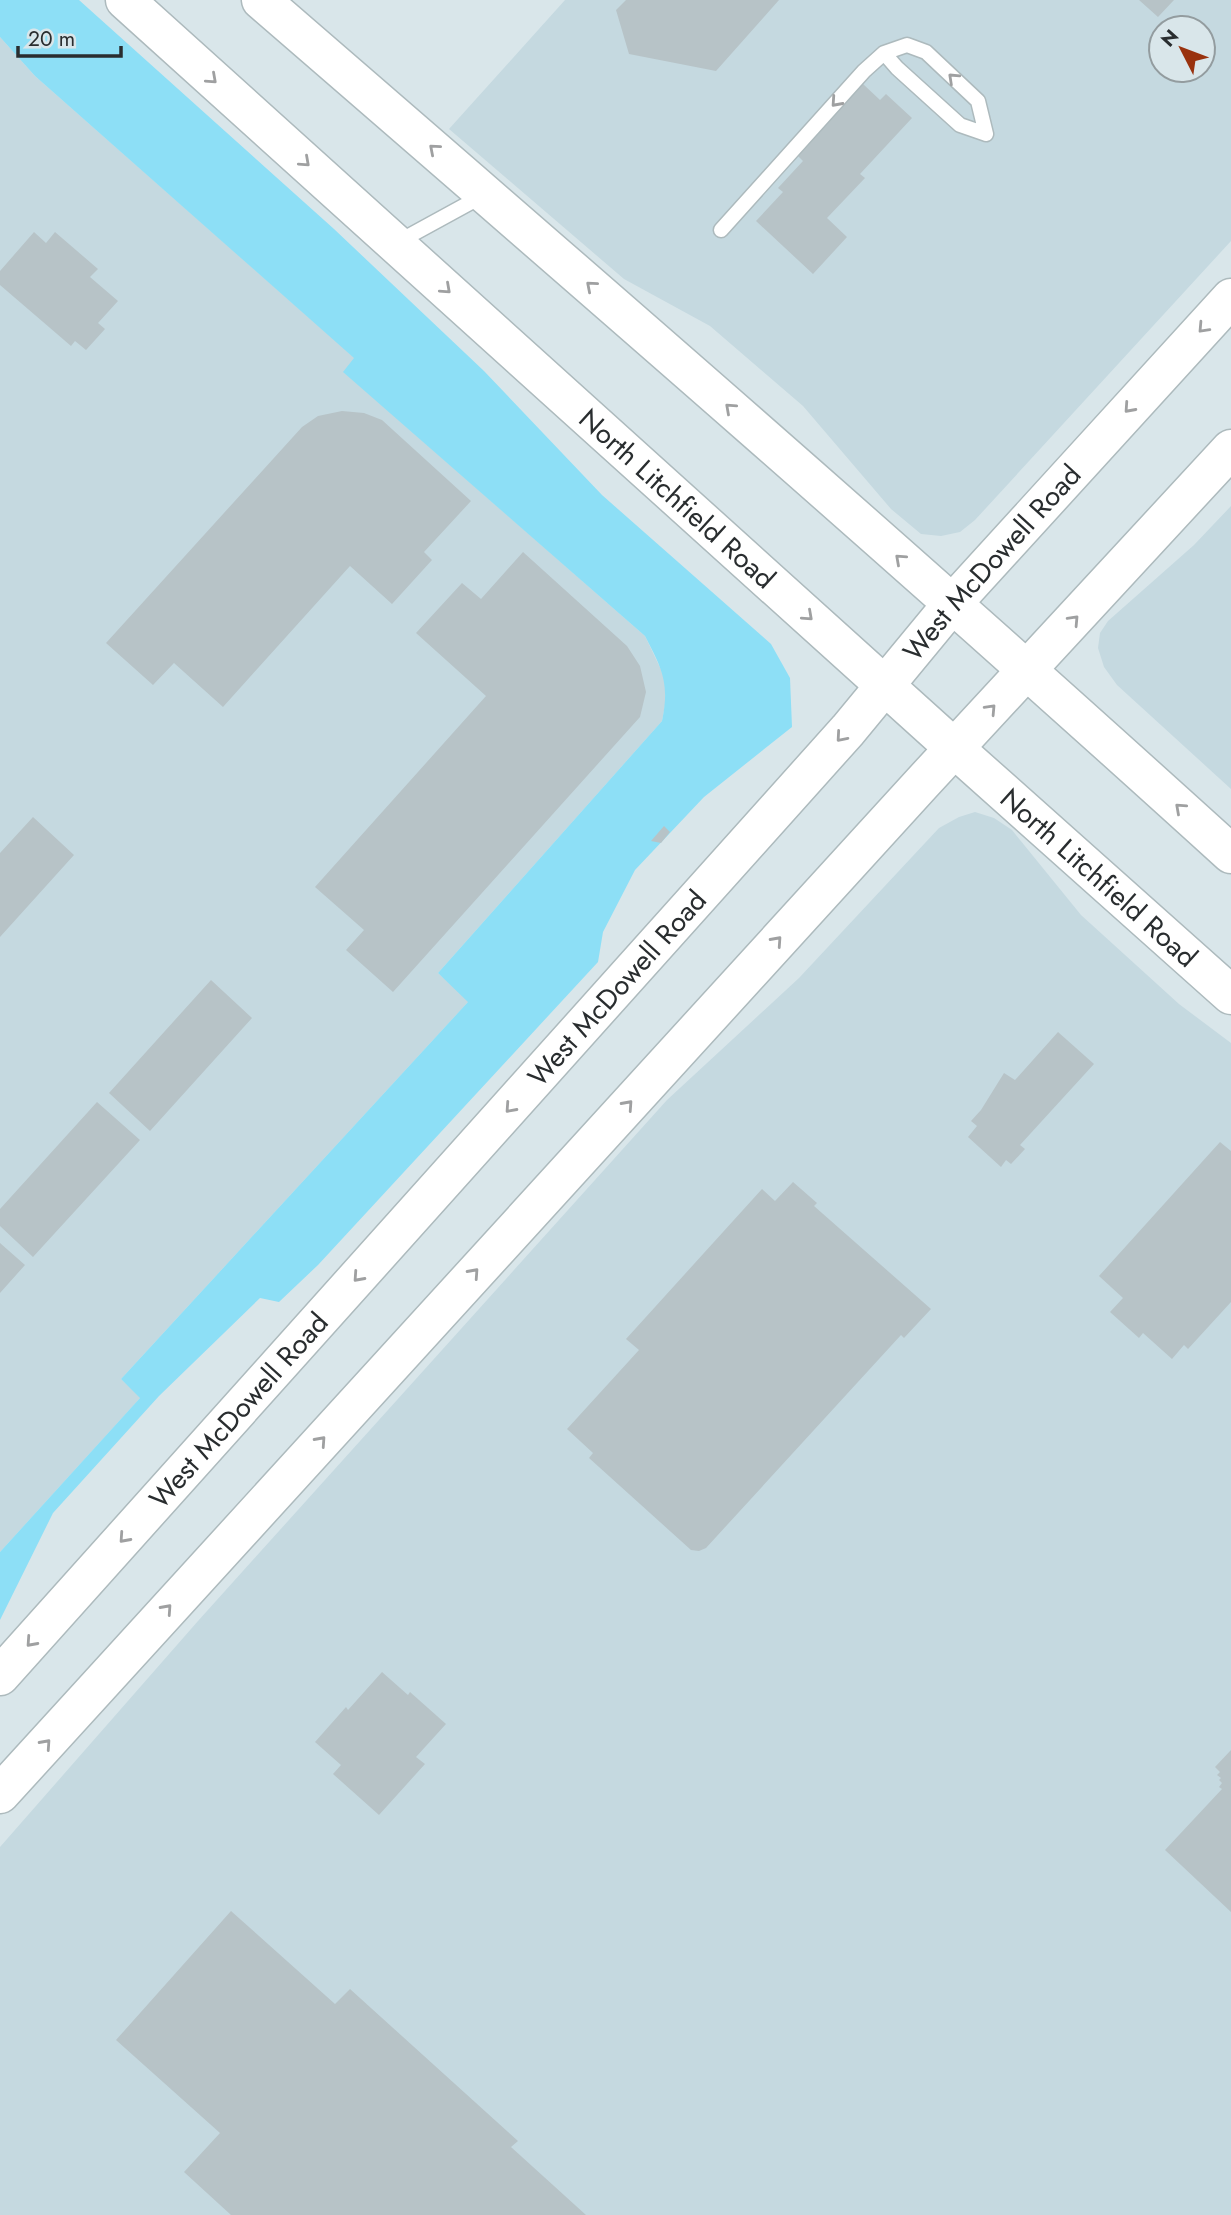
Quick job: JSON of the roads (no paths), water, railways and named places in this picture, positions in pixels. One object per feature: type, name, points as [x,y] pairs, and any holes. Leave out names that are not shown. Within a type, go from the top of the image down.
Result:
[{"type":"main road","name":"North Litchfield Road","points":[[125,0],[1231,995]]},
{"type":"main road","points":[[261,0],[1027,670],[1231,854]]},
{"type":"main road","name":"West McDowell Road","points":[[0,1676],[848,730],[951,604],[1231,298]]},
{"type":"main road","points":[[0,1794],[954,748],[1231,449]]},
{"type":"lane","points":[[721,230],[855,81],[884,53],[907,45],[926,52],[978,101],[986,134],[960,125],[884,53]]},
{"type":"lane","points":[[395,243],[485,194]]}]
